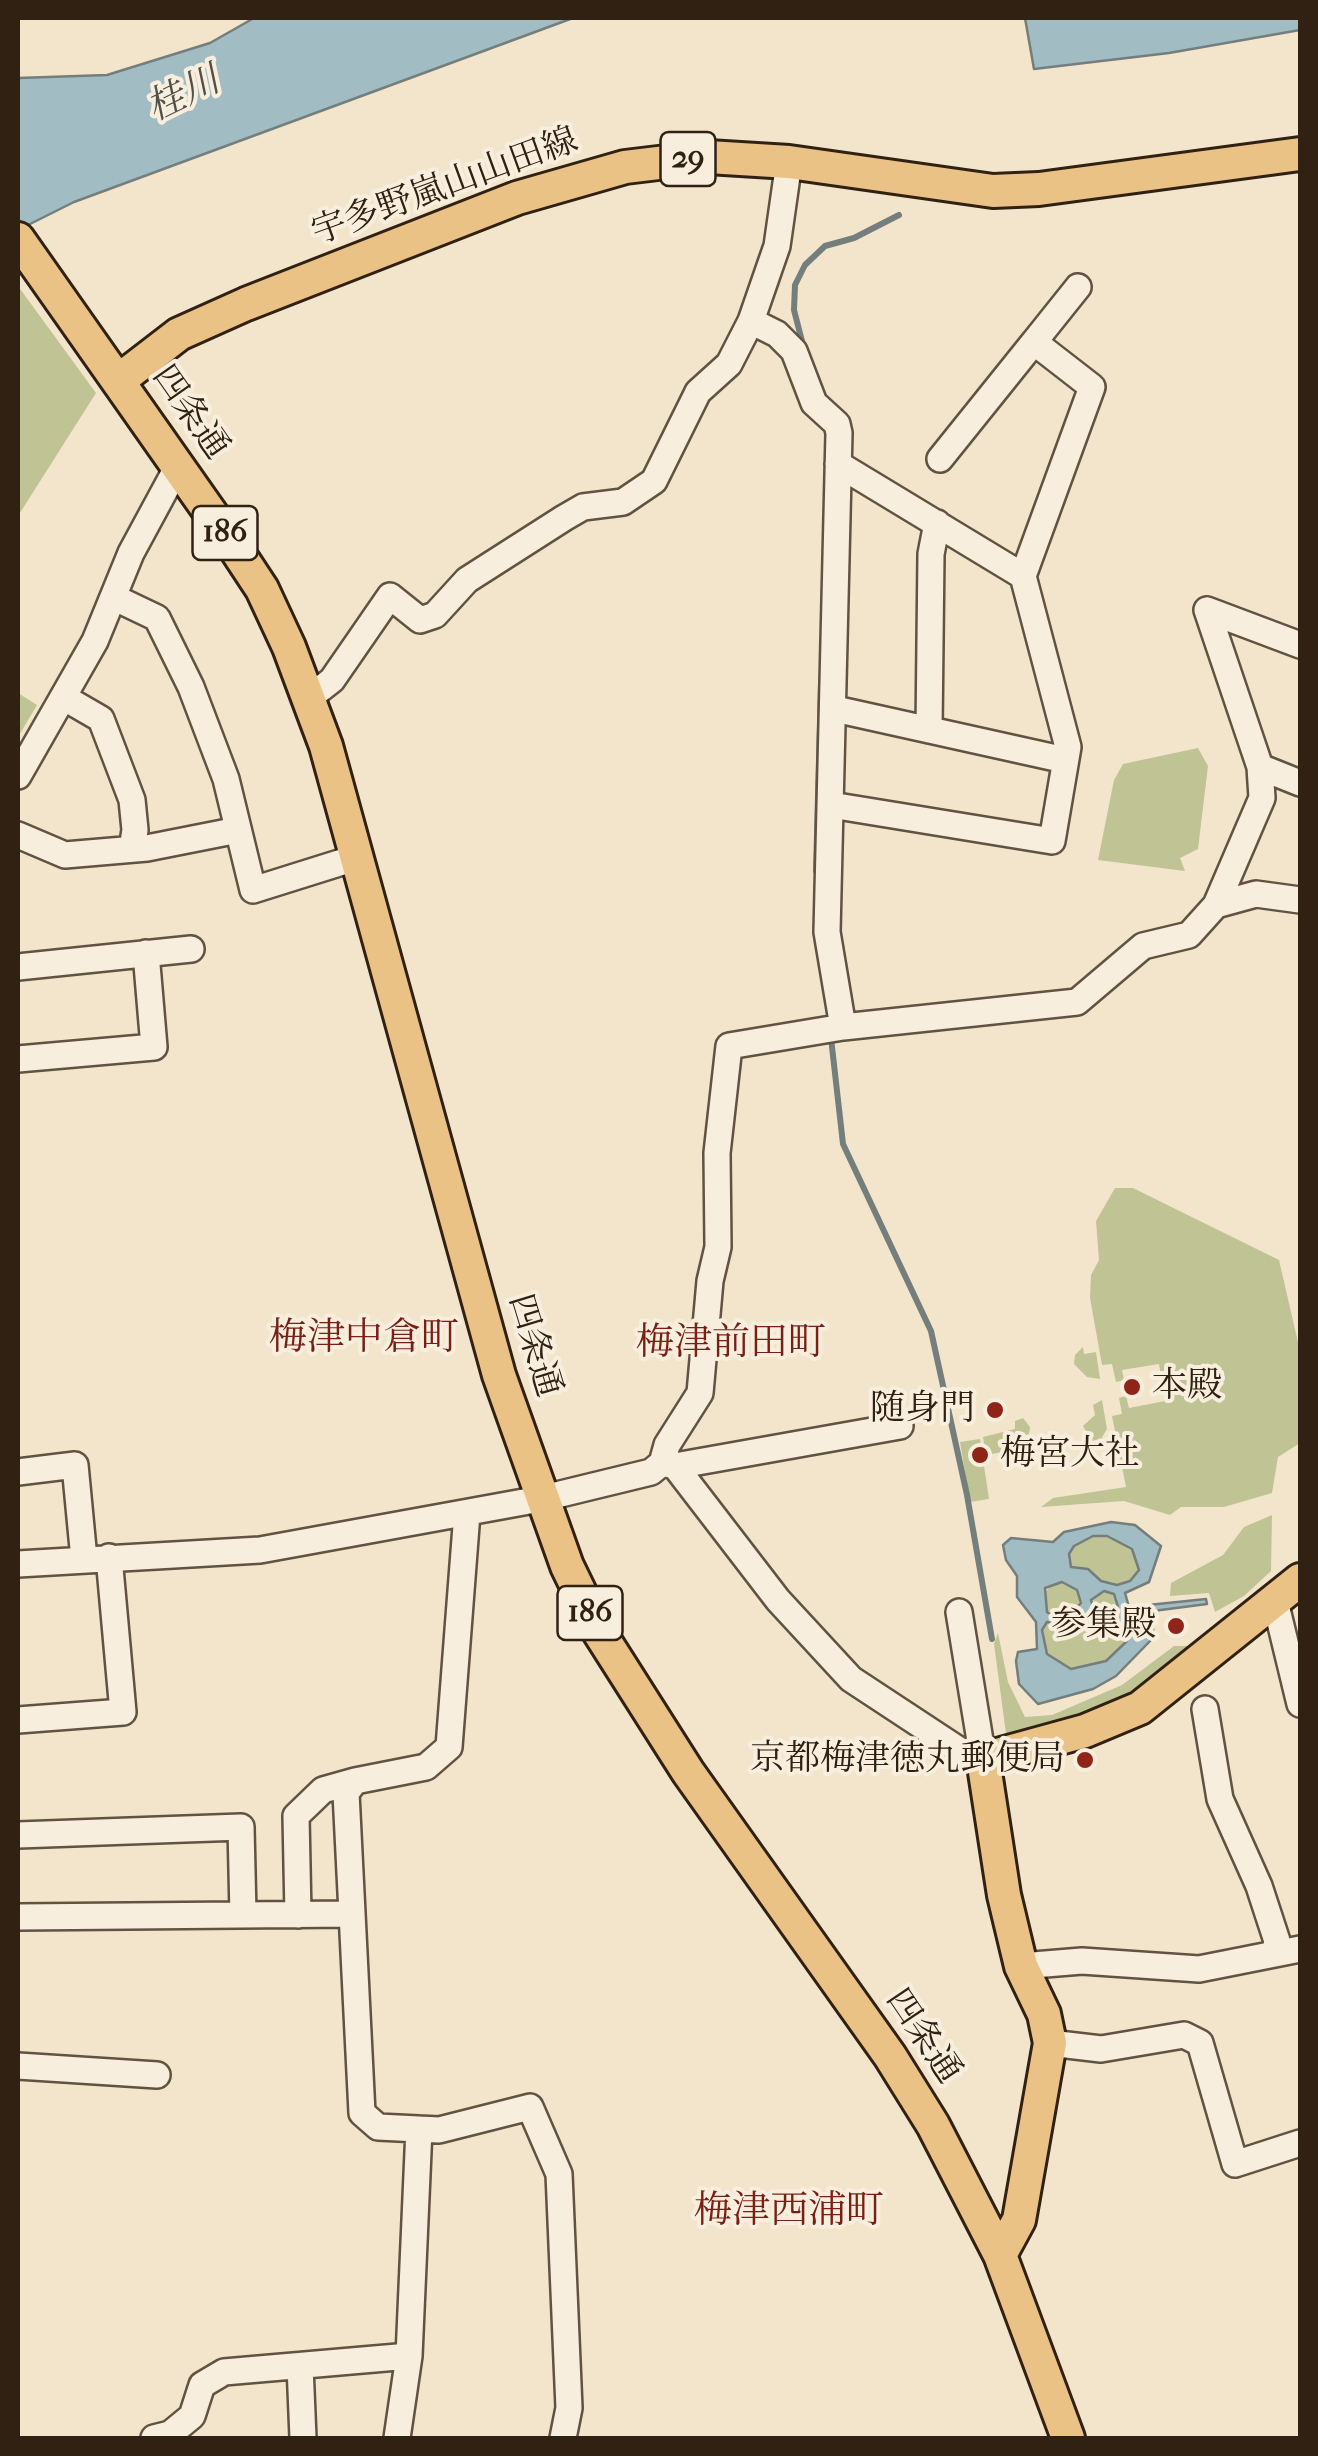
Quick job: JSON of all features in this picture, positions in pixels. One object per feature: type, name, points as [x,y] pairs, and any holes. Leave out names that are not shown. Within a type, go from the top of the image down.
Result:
[{"type":"main road","name":"宇多野嵐山山田線","points":[[118,380],[180,334],[212,319],[517,198],[625,167],[708,157],[789,162],[993,190],[1039,189],[1300,154]]},
{"type":"main road","name":"四条通","points":[[18,239],[262,589],[310,698],[499,1376],[540,1499],[599,1632],[688,1772],[890,2056],[933,2125],[1000,2256],[1068,2438]]},
{"type":"main road","points":[[1000,2256],[1018,2220],[1050,2044],[1044,2014],[1021,1966],[1004,1895],[983,1760],[1084,1730],[1140,1708],[1300,1580]]},
{"type":"street","points":[[310,698],[332,680],[390,596],[420,620],[435,615],[467,580],[564,518],[584,507],[622,502],[654,481],[698,392],[729,364],[752,320],[777,246],[789,162]]},
{"type":"street","points":[[940,459],[1078,287]]},
{"type":"street","points":[[752,320],[777,334],[794,352],[814,403],[836,424],[834,710],[831,805],[826,832],[826,935],[842,1027]]},
{"type":"street","points":[[831,805],[1052,841],[1068,748],[1023,576],[1092,387],[1034,342]]},
{"type":"street","points":[[838,464],[1023,576]]},
{"type":"street","points":[[18,776],[63,697],[178,466]]},
{"type":"street","points":[[929,730],[931,554],[937,523]]},
{"type":"street","points":[[113,597],[157,618],[192,687],[226,779],[253,890],[355,858]]},
{"type":"street","points":[[960,1612],[983,1760],[971,1758],[851,1679],[778,1600],[668,1464],[666,1446],[700,1393],[710,1281],[718,1247],[716,1153],[729,1046],[842,1027],[1077,1002],[1143,946],[1189,935],[1216,905],[1262,798],[1260,768],[1207,610],[1300,645]]},
{"type":"street","points":[[63,697],[101,719],[132,800],[136,830],[132,850]]},
{"type":"street","points":[[834,710],[1065,760]]},
{"type":"street","points":[[1260,768],[1300,782]]},
{"type":"street","points":[[18,835],[66,856],[132,850],[238,830]]},
{"type":"street","points":[[1216,905],[1256,894],[1300,900]]},
{"type":"street","points":[[18,966],[191,949]]},
{"type":"street","points":[[18,1060],[154,1047],[146,954]]},
{"type":"street","points":[[18,1564],[260,1550],[540,1499],[651,1472],[668,1464],[900,1426]]},
{"type":"street","points":[[18,1472],[75,1465],[97,1558],[123,1712],[18,1720]]},
{"type":"street","points":[[298,1915],[296,1816],[323,1790],[426,1767],[450,1747],[467,1513]]},
{"type":"street","points":[[1275,1601],[1300,1704]]},
{"type":"street","points":[[1205,1709],[1220,1799],[1259,1886],[1277,1941],[1288,1950]]},
{"type":"street","points":[[355,1781],[346,1793],[362,2113],[378,2127],[439,2130],[530,2107],[559,2174],[569,2408],[563,2438]]},
{"type":"street","points":[[18,1835],[241,1827],[243,1915]]},
{"type":"street","points":[[18,1917],[351,1914]]},
{"type":"street","points":[[1021,1966],[1082,1960],[1199,1969],[1288,1950]]},
{"type":"street","points":[[1050,2044],[1102,2049],[1184,2035],[1200,2043],[1236,2164],[1300,2143]]},
{"type":"street","points":[[18,2066],[158,2075]]},
{"type":"street","points":[[397,2438],[409,2356],[419,2129]]},
{"type":"street","points":[[154,2438],[198,2427],[202,2385],[224,2372],[409,2356]]},
{"type":"street","points":[[300,2366],[303,2438]]},
{"type":"green space","points":[[18,286],[96,393],[18,516]]},
{"type":"green space","points":[[18,693],[37,705],[18,737]]},
{"type":"green space","points":[[1198,748],[1208,766],[1198,849],[1180,858],[1185,871],[1098,860],[1114,780],[1123,764]]},
{"type":"green space","points":[[1115,1188],[1133,1188],[1279,1260],[1300,1351],[1300,1443],[1278,1457],[1272,1493],[1224,1507],[1181,1507],[1170,1515],[1124,1501],[1041,1507],[1053,1498],[1126,1487],[1112,1416],[1122,1414],[1119,1398],[1126,1396],[1129,1408],[1165,1401],[1159,1364],[1122,1370],[1124,1380],[1116,1382],[1112,1364],[1102,1365],[1090,1298],[1091,1275],[1099,1260],[1096,1221]]},
{"type":"green space","points":[[1083,1347],[1084,1354],[1096,1352],[1100,1379],[1087,1377],[1074,1364],[1075,1355]]},
{"type":"green space","points":[[1102,1400],[1107,1429],[1101,1439],[1091,1441],[1083,1426],[1095,1415],[1093,1405]]},
{"type":"green space","points":[[1023,1418],[1030,1427],[1029,1434],[1017,1438],[1018,1445],[1027,1446],[1026,1461],[1018,1463],[1017,1456],[1010,1457],[1008,1451],[986,1455],[983,1437],[1015,1429],[1015,1421]]},
{"type":"green space","points":[[980,1439],[989,1499],[970,1502],[960,1442]]},
{"type":"green space","points":[[1272,1515],[1271,1571],[1244,1596],[1215,1612],[1209,1593],[1170,1596],[1171,1583],[1223,1555],[1244,1527]]},
{"type":"green space","points":[[1093,1536],[1107,1536],[1132,1549],[1139,1570],[1130,1581],[1117,1585],[1101,1581],[1088,1570],[1071,1567],[1069,1554],[1074,1546]]},
{"type":"green space","points":[[1062,1582],[1075,1587],[1080,1600],[1075,1613],[1062,1618],[1049,1613],[1044,1600],[1049,1587]]},
{"type":"green space","points":[[1100,1592],[1110,1592],[1117,1604],[1110,1616],[1100,1616],[1093,1609],[1093,1599]]},
{"type":"green space","points":[[1095,1621],[1123,1631],[1128,1641],[1106,1661],[1071,1669],[1048,1654],[1042,1630],[1046,1622],[1076,1627]]},
{"type":"green space","points":[[998,1633],[1008,1682],[1025,1717],[1052,1715],[1122,1685],[1174,1646],[1188,1646],[1196,1652],[1112,1706],[1007,1741],[994,1644]]},
{"type":"water","name":"桂川","points":[[254,18],[573,18],[74,202],[18,230],[18,78],[107,75],[210,43]]},
{"type":"water","points":[[1025,18],[1300,18],[1300,30],[1169,53],[1034,69]]},
{"type":"water","points":[[1111,1522],[1135,1525],[1161,1546],[1149,1582],[1125,1593],[1129,1607],[1206,1599],[1207,1604],[1153,1611],[1153,1638],[1116,1676],[1093,1689],[1038,1704],[1019,1684],[1016,1661],[1018,1652],[1037,1649],[1036,1622],[1017,1597],[1017,1576],[1006,1560],[1003,1545],[1011,1538],[1053,1542],[1064,1532]],"holes":[[[1093,1536],[1107,1536],[1132,1549],[1139,1570],[1130,1581],[1117,1585],[1101,1581],[1088,1569],[1071,1567],[1069,1554],[1074,1546]],[[1062,1582],[1077,1590],[1081,1603],[1068,1617],[1054,1617],[1047,1612],[1045,1588]],[[1104,1591],[1114,1594],[1119,1610],[1105,1617],[1094,1609],[1091,1600]],[[1047,1622],[1076,1627],[1108,1624],[1123,1631],[1127,1641],[1106,1661],[1071,1669],[1047,1654],[1042,1630]]]},
{"type":"waterway","points":[[804,349],[794,310],[795,285],[805,265],[825,246],[854,238],[899,215]]},
{"type":"waterway","points":[[816,871],[821,684]]},
{"type":"waterway","points":[[831,1038],[843,1144],[931,1331],[967,1495],[992,1639]]},
{"type":"place","name":"本殿","points":[[1132,1387]]},
{"type":"place","name":"随身門","points":[[995,1410]]},
{"type":"place","name":"梅宮大社","points":[[980,1455]]},
{"type":"place","name":"参集殿","points":[[1176,1626]]},
{"type":"place","name":"京都梅津徳丸郵便局","points":[[1085,1760]]},
{"type":"district","name":"梅津中倉町","points":[[364,1340]]},
{"type":"district","name":"梅津前田町","points":[[731,1345]]},
{"type":"district","name":"梅津西浦町","points":[[789,2213]]}]
